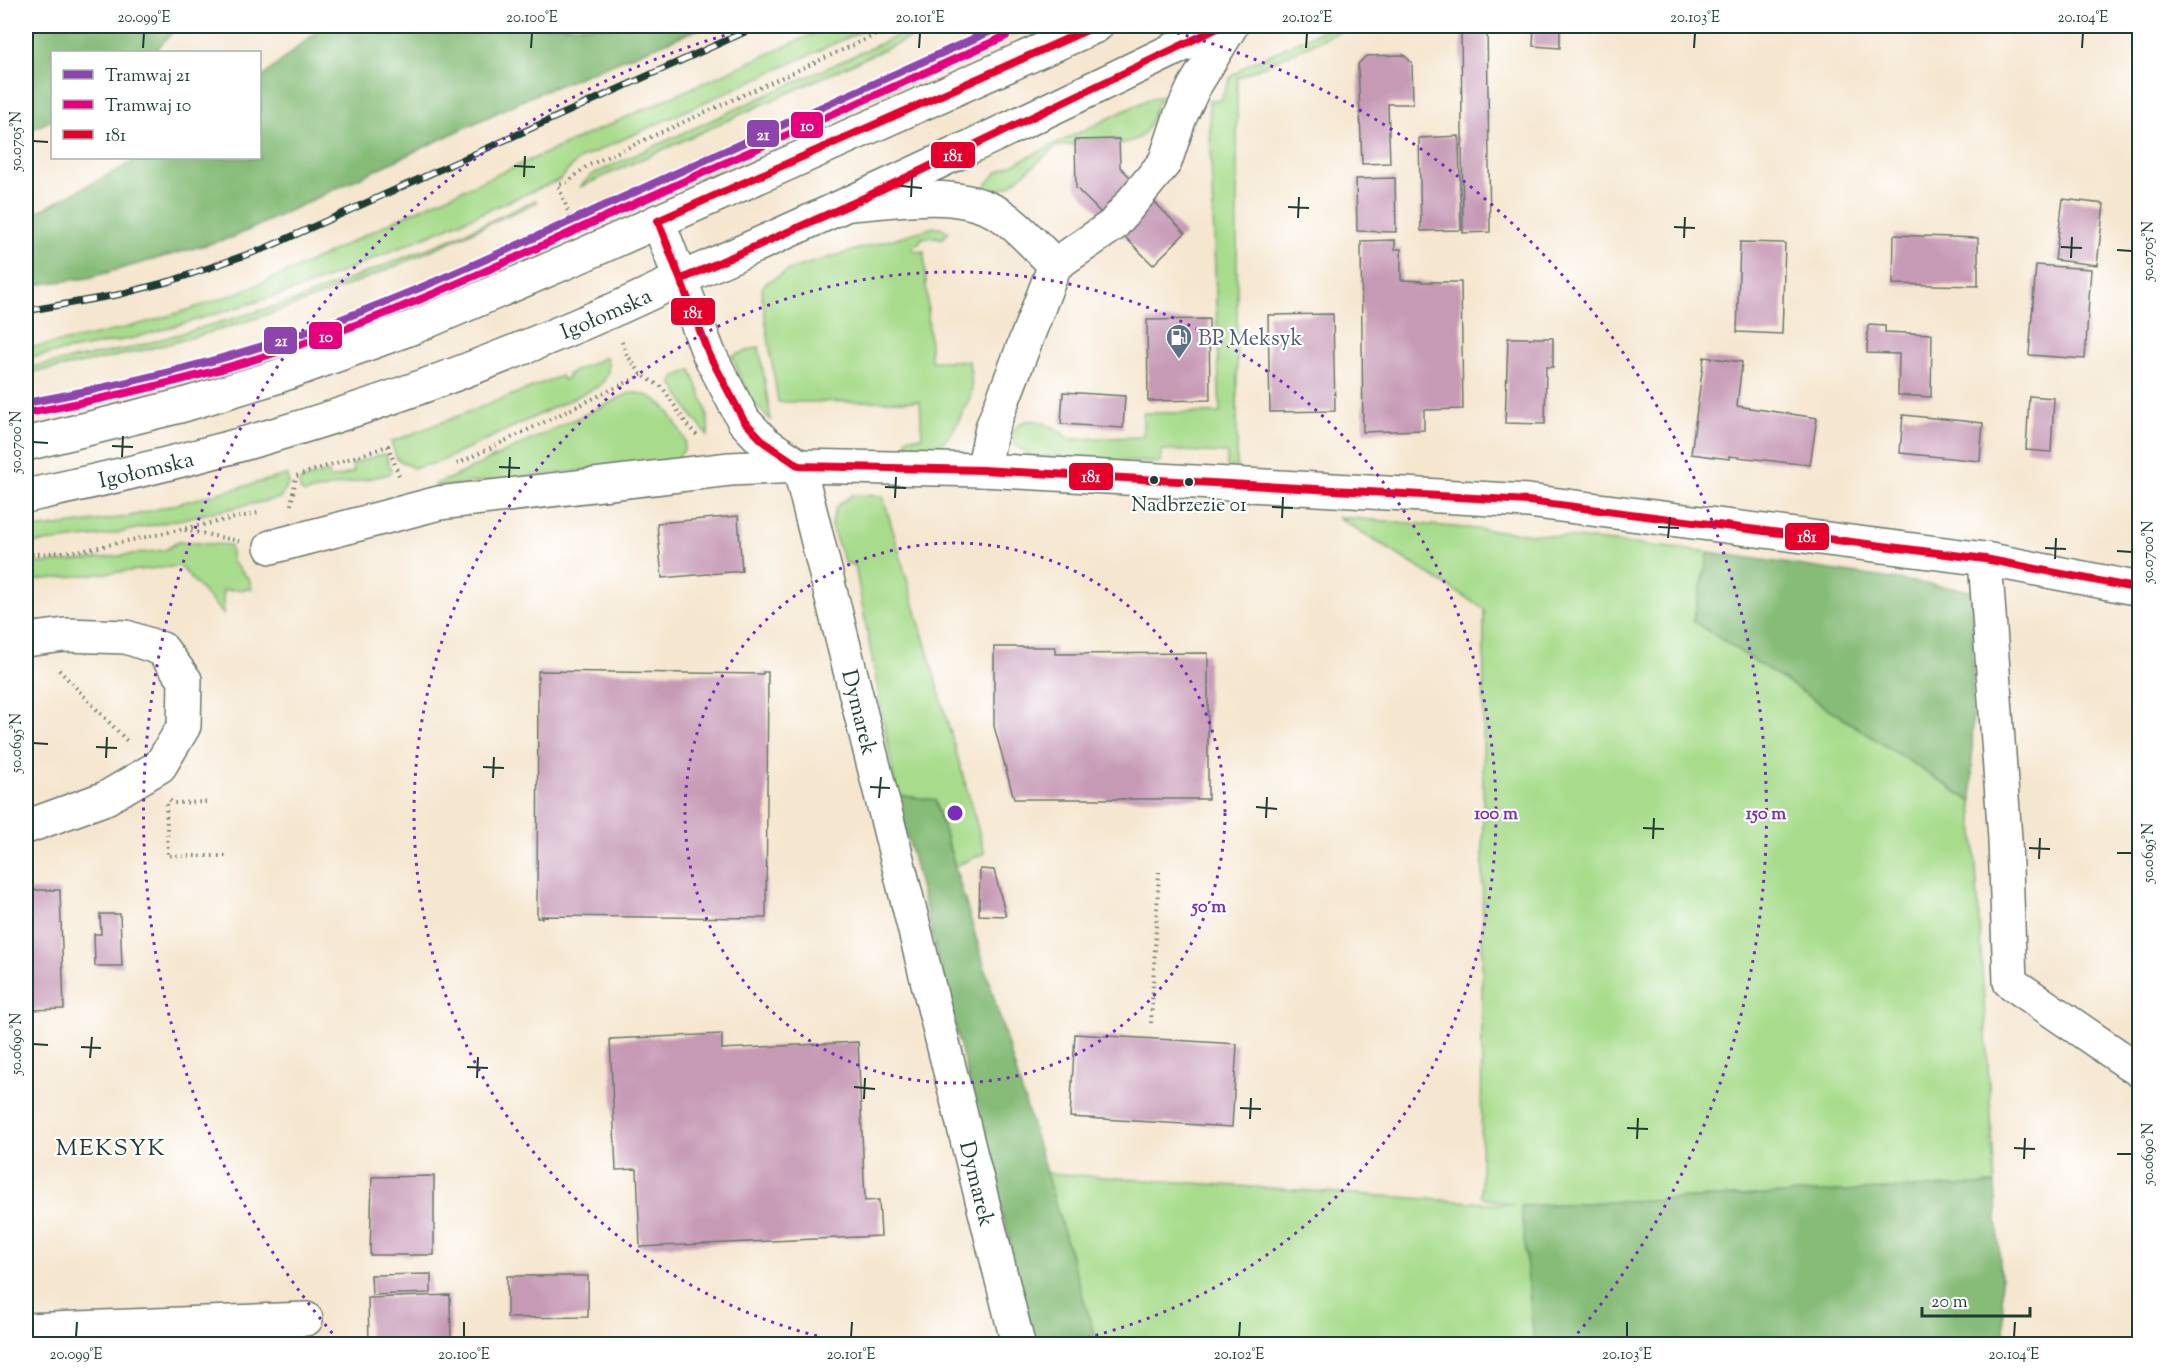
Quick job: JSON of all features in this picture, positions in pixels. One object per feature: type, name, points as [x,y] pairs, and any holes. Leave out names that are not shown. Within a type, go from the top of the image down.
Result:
[{"type":"street","points":[[26,444],[180,406],[276,377],[414,327],[1096,26]]},
{"type":"street","name":"Igołomska","points":[[26,496],[152,468],[277,434],[342,414],[512,352],[610,312],[851,204],[1222,26]]},
{"type":"street","points":[[983,470],[992,428],[1055,265],[1113,225],[1165,162],[1180,117],[1194,87],[1231,26]]},
{"type":"street","points":[[851,204],[945,199],[974,203],[1003,216],[1055,265]]},
{"type":"street","points":[[658,221],[709,354],[744,421],[765,443],[799,466]]},
{"type":"street","points":[[271,547],[439,503],[730,469],[799,466],[983,470],[1528,501],[1985,560],[2139,589]]},
{"type":"street","name":"Dymarek","points":[[799,466],[1018,1344]]},
{"type":"street","points":[[1985,560],[2005,839],[2010,982],[2139,1071]]},
{"type":"street","points":[[26,827],[106,798],[160,766],[184,726],[185,680],[162,650],[126,637],[65,635],[28,640]]},
{"type":"street","points":[[26,1330],[306,1319]]},
{"type":"path","points":[[574,226],[558,185],[568,182],[586,166],[895,26]]},
{"type":"path","points":[[623,346],[642,375],[663,388],[687,425],[705,444]]},
{"type":"path","points":[[456,464],[642,375]]},
{"type":"path","points":[[299,504],[291,506],[296,476],[388,446],[401,480],[410,478]]},
{"type":"path","points":[[26,555],[85,550],[269,510]]},
{"type":"path","points":[[181,529],[271,547]]},
{"type":"path","points":[[28,640],[154,770],[172,803]]},
{"type":"path","points":[[208,802],[166,803],[168,856],[227,856]]},
{"type":"path","points":[[1151,1023],[1159,872]]},
{"type":"green space","points":[[26,26],[178,26],[155,51],[51,51],[51,120],[26,132]]},
{"type":"green space","points":[[323,26],[706,26],[532,96],[234,237],[88,278],[26,286],[26,218],[138,159],[261,159],[261,78]]},
{"type":"green space","points":[[831,26],[873,26],[584,157],[559,180],[328,278],[293,291],[134,338],[26,358],[26,348],[95,335],[163,318],[263,283],[386,224]]},
{"type":"green space","points":[[919,26],[936,26],[580,187],[591,175]]},
{"type":"green space","points":[[1019,26],[1032,26],[641,200],[642,203],[602,220],[600,218],[590,226],[587,219]]},
{"type":"green space","points":[[1332,26],[1352,26],[1237,78],[1237,468],[1227,466],[1227,453],[1162,450],[1160,463],[1033,456],[1017,447],[1012,439],[1015,429],[1021,423],[1028,421],[1037,421],[1054,428],[1068,439],[1143,437],[1143,413],[1220,413],[1209,100],[1221,100],[1230,78],[1247,65]]},
{"type":"green space","points":[[1174,95],[1173,101],[1158,101],[1149,125],[1137,139],[1119,144],[1119,139],[1075,140],[1075,144],[1056,147],[1009,186],[981,191],[997,172],[1151,98]]},
{"type":"green space","points":[[536,200],[537,202],[399,265],[293,306],[161,346],[26,373],[26,368],[131,348],[297,300],[451,239]]},
{"type":"green space","points":[[940,227],[949,232],[941,239],[922,238],[917,245],[912,247],[915,252],[924,251],[931,361],[969,361],[972,382],[969,401],[949,436],[942,443],[927,450],[907,445],[906,440],[910,437],[922,437],[920,401],[778,402],[762,297],[762,288],[766,283],[791,269]]},
{"type":"green space","points":[[759,347],[771,420],[749,398],[732,356]]},
{"type":"green space","points":[[606,357],[608,373],[599,386],[437,463],[413,468],[397,459],[391,442],[561,376],[563,380],[569,377],[568,374]]},
{"type":"green space","points":[[691,370],[706,411],[708,436],[692,416],[672,383],[674,377]]},
{"type":"green space","points":[[163,386],[26,419],[26,413],[72,406]]},
{"type":"green space","points":[[630,393],[649,396],[670,414],[685,440],[684,450],[676,460],[435,487],[435,484]]},
{"type":"green space","points":[[386,455],[391,471],[389,474],[304,493],[301,491],[299,484],[301,480],[328,472],[331,479],[354,472],[352,464]]},
{"type":"green space","points":[[287,475],[289,483],[280,498],[107,535],[26,544],[26,530],[127,517]]},
{"type":"green space","points":[[852,495],[883,496],[985,853],[955,866],[935,800],[897,795],[855,565],[845,563],[831,526],[836,507]]},
{"type":"green space","points":[[1338,517],[1709,552],[1693,621],[1972,802],[1995,1184],[1521,1206],[1534,1344],[1097,1344],[1046,1173],[1515,1205],[1481,1197],[1484,609]]},
{"type":"green space","points":[[178,542],[230,545],[232,562],[249,579],[252,589],[223,590],[223,614],[180,566],[26,581],[26,564],[86,560],[165,550]]},
{"type":"green space","points":[[1709,552],[1973,591],[1972,802],[1693,621]]},
{"type":"green space","points":[[897,795],[935,800],[1097,1344],[1035,1344]]},
{"type":"green space","points":[[1995,1184],[2005,1344],[1534,1344],[1521,1206]]},
{"type":"building","points":[[1461,26],[1487,26],[1490,232],[1463,233]]},
{"type":"building","points":[[1534,26],[1560,26],[1560,48],[1533,46]]},
{"type":"building","points":[[1404,55],[1412,63],[1413,104],[1388,104],[1390,163],[1362,164],[1358,64],[1366,56]]},
{"type":"building","points":[[1459,136],[1461,230],[1421,231],[1419,138]]},
{"type":"building","points":[[1119,139],[1120,167],[1185,233],[1153,265],[1076,188],[1075,140]]},
{"type":"building","points":[[1395,178],[1396,232],[1357,231],[1356,179]]},
{"type":"building","points":[[2063,199],[2104,204],[2097,265],[2055,260]]},
{"type":"building","points":[[1894,235],[1978,238],[1978,286],[1893,284]]},
{"type":"building","points":[[1395,240],[1395,249],[1401,249],[1401,280],[1461,282],[1463,409],[1424,410],[1424,430],[1363,432],[1361,241]]},
{"type":"building","points":[[1740,242],[1785,243],[1782,334],[1737,332]]},
{"type":"building","points":[[2036,265],[2091,269],[2085,359],[2029,355]]},
{"type":"building","points":[[1333,314],[1335,411],[1270,412],[1268,315]]},
{"type":"building","name":"BP Meksyk","points":[[1209,319],[1210,400],[1148,401],[1147,320]]},
{"type":"building","points":[[1868,325],[1885,326],[1885,332],[1932,334],[1931,397],[1898,395],[1899,354],[1867,353]]},
{"type":"building","points":[[1508,338],[1553,338],[1553,367],[1546,367],[1545,424],[1505,423]]},
{"type":"building","points":[[1704,357],[1742,362],[1737,406],[1817,418],[1810,465],[1691,454]]},
{"type":"building","points":[[1063,392],[1125,396],[1123,428],[1061,424]]},
{"type":"building","points":[[2029,396],[2054,398],[2051,452],[2026,450]]},
{"type":"building","points":[[1903,415],[1983,423],[1980,461],[1900,453]]},
{"type":"building","points":[[738,516],[742,571],[662,578],[657,523]]},
{"type":"building","points":[[994,647],[1055,647],[1055,654],[1208,653],[1208,799],[1014,799],[994,726]]},
{"type":"building","points":[[538,671],[763,674],[763,672],[768,672],[766,918],[541,916],[542,918],[537,918]]},
{"type":"building","points":[[980,869],[994,870],[1006,916],[979,915]]},
{"type":"building","points":[[26,890],[60,890],[64,1009],[26,1010],[26,945],[28,945]]},
{"type":"building","points":[[100,914],[120,914],[122,966],[95,966],[94,934],[101,934]]},
{"type":"building","points":[[722,1034],[722,1049],[858,1042],[865,1201],[879,1200],[881,1236],[640,1247],[637,1169],[616,1170],[610,1039]]},
{"type":"building","points":[[1075,1034],[1237,1044],[1232,1127],[1070,1117]]},
{"type":"building","points":[[434,1176],[434,1255],[370,1255],[372,1177]]},
{"type":"building","points":[[431,1274],[431,1293],[372,1295],[371,1275]]},
{"type":"building","points":[[507,1276],[588,1276],[588,1317],[507,1318]]},
{"type":"building","points":[[450,1295],[451,1344],[369,1344],[368,1298]]},
{"type":"railway","points":[[26,311],[117,295],[171,281],[266,248],[758,26]]},
{"type":"tram line","name":"21","points":[[26,403],[129,382],[196,365],[337,321],[496,255],[1002,26]]},
{"type":"tram line","name":"10","points":[[28,413],[131,392],[199,375],[266,356],[380,316],[499,265],[1006,36]]},
{"type":"transit line","name":"181","points":[[799,466],[765,443],[744,421],[709,354],[658,221],[1096,26]]},
{"type":"transit line","name":"181","points":[[682,279],[851,204],[1222,26]]},
{"type":"transit line","name":"181","points":[[799,466],[983,470],[1528,501],[1985,559],[2140,589]]},
{"type":"place","name":"BP Meksyk","points":[[1179,360]]},
{"type":"place","name":"Nadbrzezie 01","points":[[1189,482]]},
{"type":"district","name":"MEKSYK","points":[[111,1147]]}]
